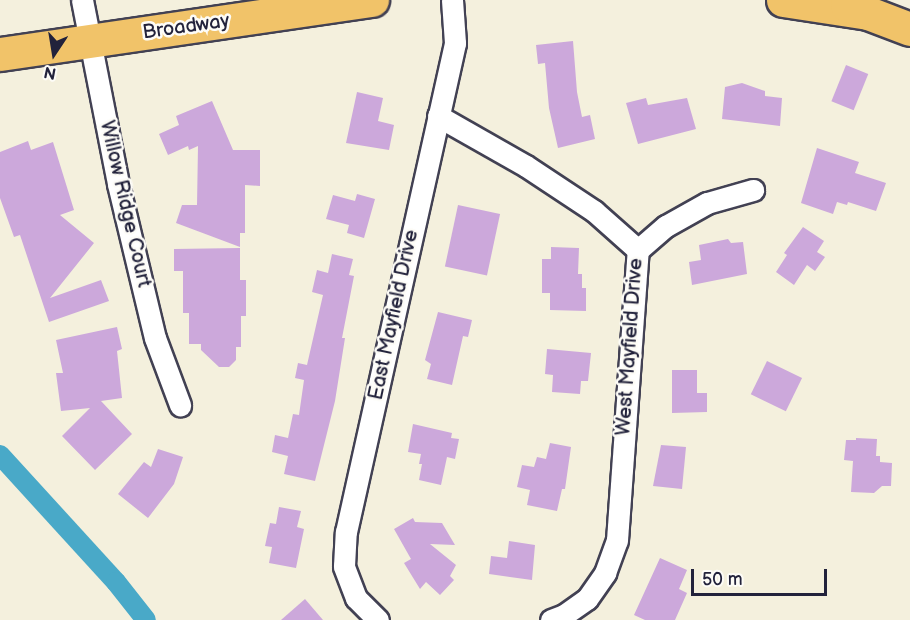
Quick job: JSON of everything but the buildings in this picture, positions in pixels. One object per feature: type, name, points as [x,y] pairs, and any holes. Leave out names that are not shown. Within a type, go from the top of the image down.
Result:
[{"type":"main road","name":"Broadway","points":[[0,54],[372,0]]},
{"type":"main road","points":[[783,0],[871,7]]},
{"type":"main road","points":[[835,0],[871,7],[910,29]]},
{"type":"street","name":"Willow Ridge Court","points":[[82,0],[118,184],[155,338],[180,405]]},
{"type":"street","name":"East Mayfield Drive","points":[[378,620],[356,597],[344,566],[346,531],[455,43],[452,0]]},
{"type":"street","name":"West Mayfield Drive","points":[[438,116],[526,166],[594,211],[638,250],[617,540],[605,573],[587,599],[564,615],[551,620]]},
{"type":"street","points":[[638,250],[666,226],[707,203],[753,190]]},
{"type":"waterway","points":[[0,455],[116,582],[146,620]]}]
